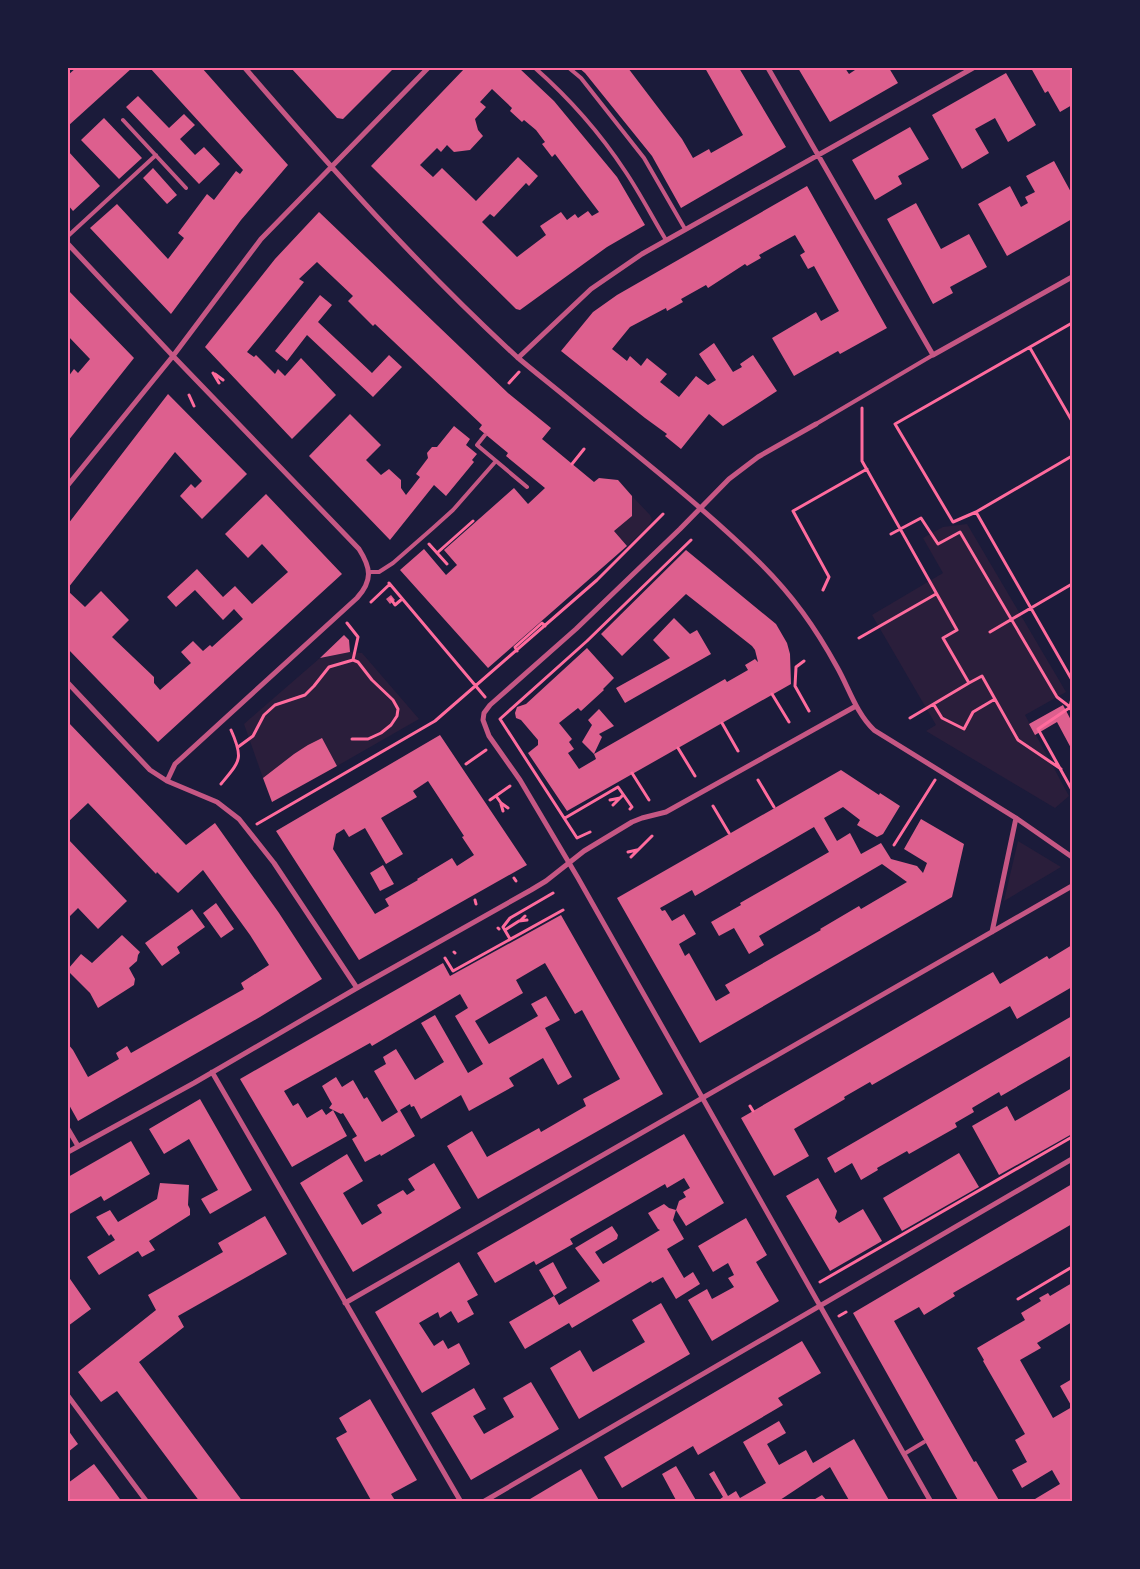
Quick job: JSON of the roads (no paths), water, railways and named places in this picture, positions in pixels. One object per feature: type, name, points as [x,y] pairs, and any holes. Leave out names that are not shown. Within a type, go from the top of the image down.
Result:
[{"type":"street","points":[[245,68],[331,167],[414,257],[518,358],[700,507],[760,564],[801,608],[818,632],[865,722],[874,730],[1016,818],[1072,857]]},
{"type":"street","points":[[68,485],[173,356],[261,239],[428,68]]},
{"type":"street","points":[[768,68],[933,355],[1072,277]]},
{"type":"street","points":[[518,358],[591,289],[666,240],[819,156],[973,68]]},
{"type":"street","points":[[68,244],[358,550],[367,562],[369,572],[367,583],[358,598],[175,764],[167,780]]},
{"type":"street","points":[[816,424],[741,468],[576,629],[490,705],[484,713],[484,720],[485,729],[520,780],[569,862],[931,1502]]},
{"type":"street","points":[[68,684],[150,770],[167,780],[217,802],[228,809],[248,830],[274,864],[357,988]]},
{"type":"street","points":[[68,1152],[531,890],[546,881],[584,851],[632,822],[666,812],[856,706]]},
{"type":"street","points":[[992,932],[1016,818]]},
{"type":"street","points":[[345,1303],[1072,886]]},
{"type":"street","points":[[212,1072],[460,1502]]},
{"type":"street","points":[[68,1129],[78,1146]]},
{"type":"street","points":[[483,1502],[1072,1160]]},
{"type":"street","points":[[68,1396],[147,1502]]},
{"type":"lane","points":[[535,68],[567,98],[624,170],[666,240]]},
{"type":"lane","points":[[569,68],[581,78],[644,158],[685,229]]},
{"type":"lane","points":[[123,120],[186,188]]},
{"type":"lane","points":[[68,236],[156,156]]},
{"type":"lane","points":[[816,424],[933,355]]},
{"type":"lane","points":[[485,436],[477,445],[527,487]]},
{"type":"lane","points":[[369,572],[378,572],[393,563],[423,537],[453,510],[496,461]]},
{"type":"lane","points":[[904,1454],[924,1442]]}]
